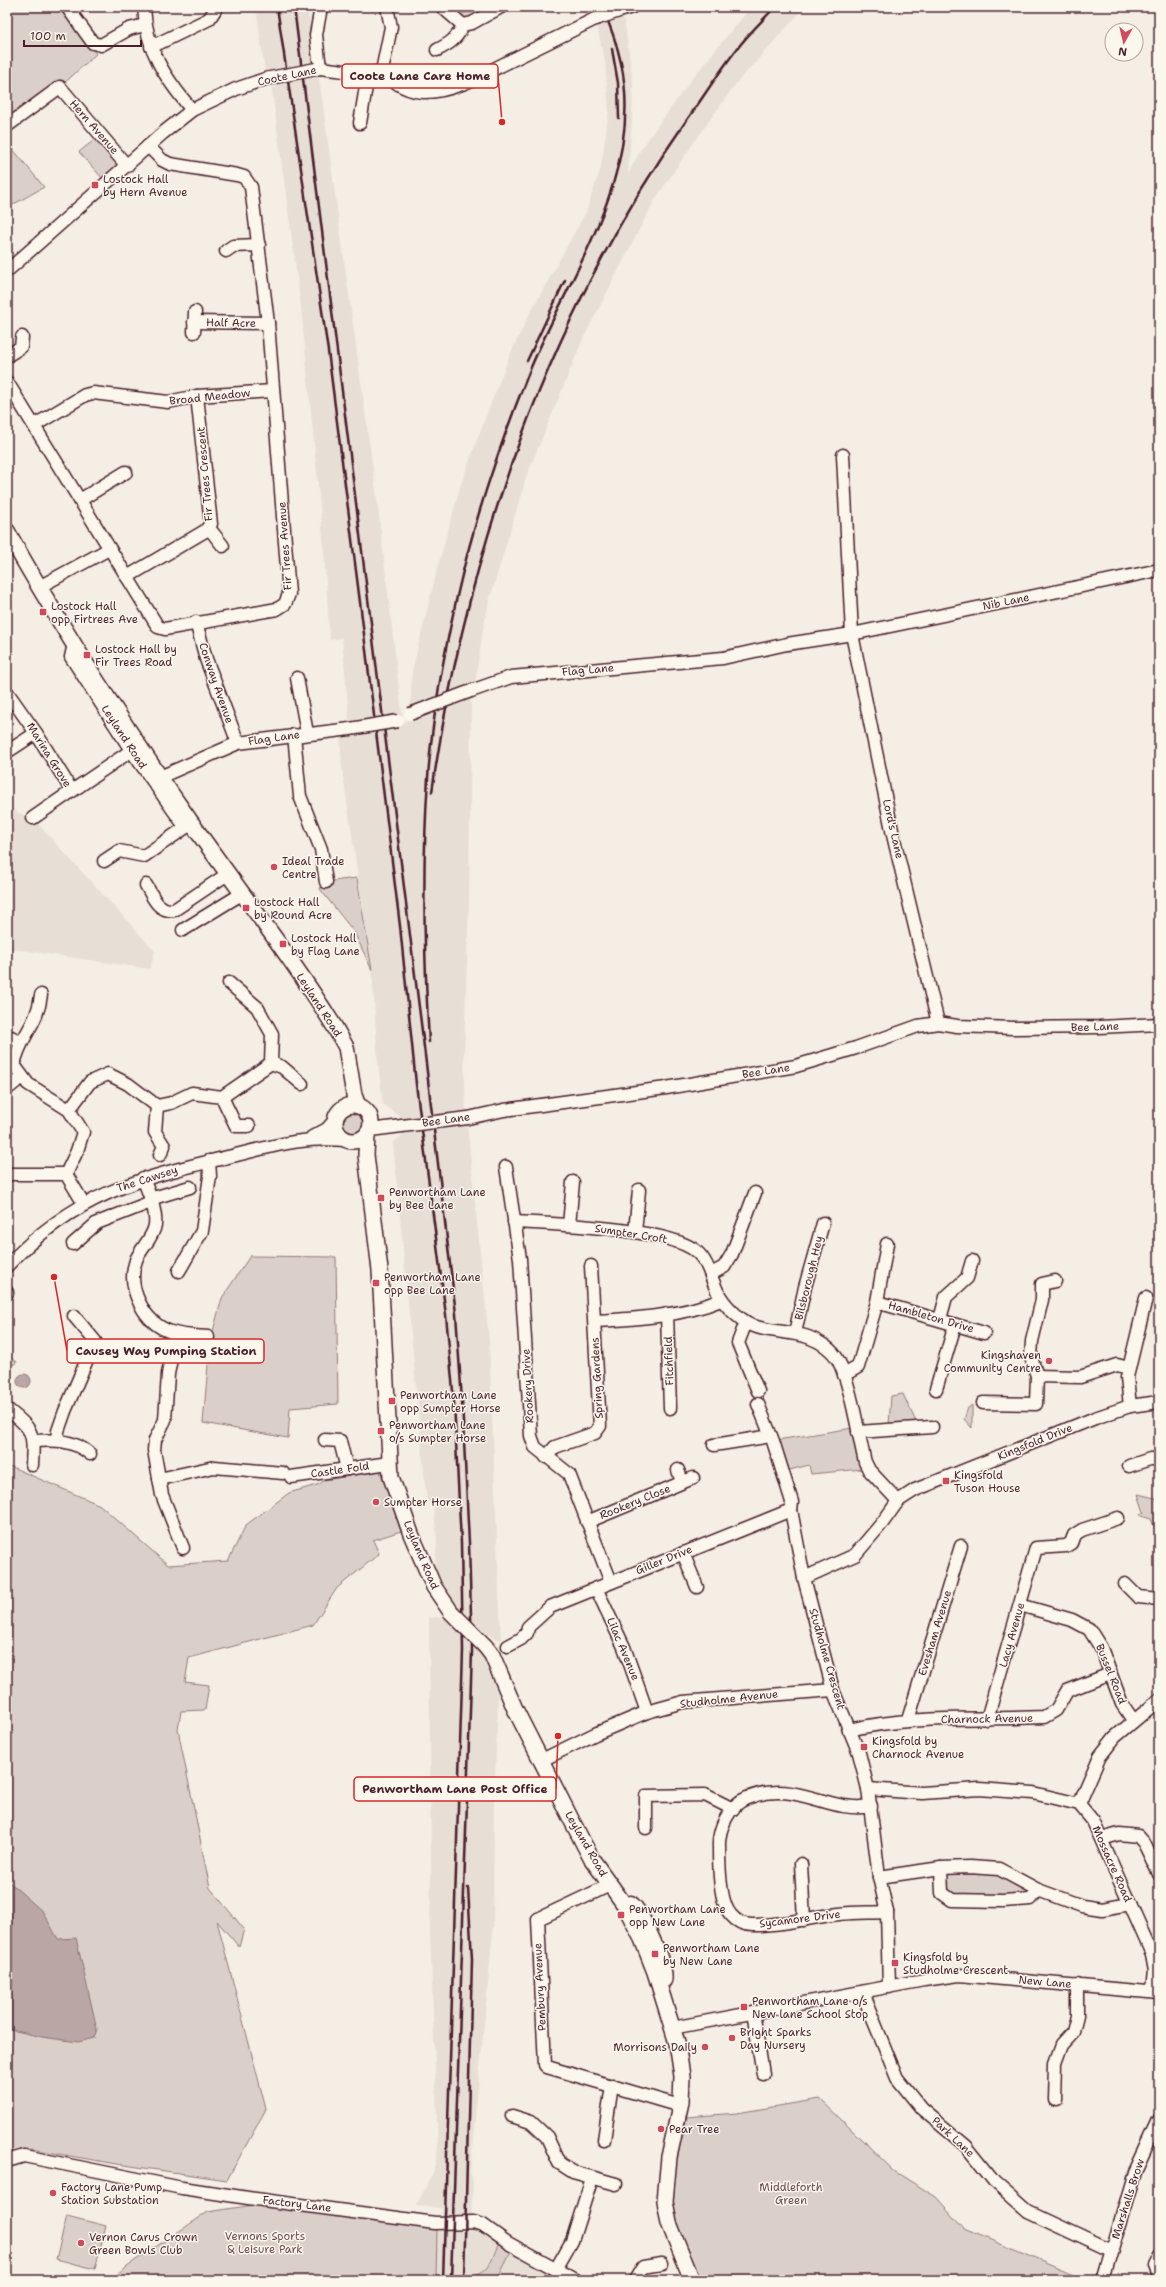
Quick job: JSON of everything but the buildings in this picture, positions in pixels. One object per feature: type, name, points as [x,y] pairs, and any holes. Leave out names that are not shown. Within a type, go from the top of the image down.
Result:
[{"type":"main road","name":"Leyland Road","points":[[7,531],[135,748],[160,777],[243,893],[334,1026],[346,1047],[358,1106]]},
{"type":"main road","points":[[339,1114],[353,1105],[358,1106],[368,1113],[371,1119],[360,1137],[337,1132],[339,1114],[352,1082]]},
{"type":"main road","name":"Leyland Road","points":[[360,1137],[366,1155],[380,1270],[389,1463],[391,1477],[411,1534],[434,1587],[451,1612],[492,1655],[540,1761],[591,1858],[624,1904],[642,1939],[658,1983],[680,2060],[682,2076],[680,2106],[669,2157],[665,2201],[668,2223],[692,2280]]},
{"type":"street","points":[[67,7],[92,43],[101,45],[129,29],[145,25]]},
{"type":"street","points":[[144,7],[145,25],[151,47],[168,83],[192,110]]},
{"type":"street","points":[[151,47],[208,19],[215,10],[215,7]]},
{"type":"street","points":[[318,69],[316,35],[321,7]]},
{"type":"street","points":[[387,7],[392,27],[382,71],[390,80],[410,90],[424,92],[438,91],[476,78],[594,20],[627,8]]},
{"type":"street","points":[[442,7],[463,25]]},
{"type":"street","points":[[463,25],[472,23],[501,7]]},
{"type":"street","points":[[437,50],[458,36],[463,25]]},
{"type":"street","name":"Coote Lane","points":[[7,271],[148,146],[192,110],[236,89],[265,79],[318,69],[368,74],[382,71]]},
{"type":"street","points":[[360,123],[368,74]]},
{"type":"street","name":"Hern Avenue","points":[[7,126],[60,87],[127,166]]},
{"type":"street","name":"Fir Trees Avenue","points":[[7,382],[35,425],[109,549],[158,627],[165,629],[196,622],[277,609],[284,604],[289,594],[268,323],[260,245],[251,187],[244,177],[176,166],[162,160],[148,146]]},
{"type":"street","points":[[226,252],[233,246],[260,245]]},
{"type":"street","name":"Half Acre","points":[[194,322],[268,323]]},
{"type":"street","points":[[7,356],[21,347],[22,337]]},
{"type":"street","name":"Broad Meadow","points":[[35,425],[85,395],[94,393],[168,402],[197,396],[273,391]]},
{"type":"street","name":"Fir Trees Crescent","points":[[127,577],[209,528],[211,524],[197,396]]},
{"type":"street","points":[[843,455],[852,634]]},
{"type":"street","points":[[80,500],[126,472]]},
{"type":"street","points":[[209,528],[224,546]]},
{"type":"street","points":[[39,587],[109,549]]},
{"type":"street","name":"Nib Lane","points":[[852,634],[1159,570]]},
{"type":"street","name":"Conway Avenue","points":[[196,622],[206,659],[238,743]]},
{"type":"street","name":"Flag Lane","points":[[160,777],[238,743],[307,733],[350,729],[398,721],[410,714],[511,677],[723,658],[787,644],[852,634]]},
{"type":"street","name":"Lord's Lane","points":[[852,634],[893,835],[938,1023]]},
{"type":"street","points":[[297,678],[307,733]]},
{"type":"street","name":"Marina Grove","points":[[7,692],[36,733],[72,791],[135,748]]},
{"type":"street","points":[[7,752],[36,733]]},
{"type":"street","points":[[294,735],[300,796],[321,849],[326,882]]},
{"type":"street","name":"Leyland Road","points":[[135,748],[181,821],[190,820]]},
{"type":"street","points":[[33,818],[72,791]]},
{"type":"street","points":[[104,861],[119,851],[144,856],[190,820]]},
{"type":"street","points":[[146,885],[160,908],[166,911],[174,910],[228,873]]},
{"type":"street","points":[[183,930],[243,893]]},
{"type":"street","points":[[228,983],[257,1007],[272,1034],[271,1063]]},
{"type":"street","points":[[41,995],[36,1021],[17,1050],[14,1065],[22,1077],[69,1110],[83,1132],[77,1151],[66,1174]]},
{"type":"street","name":"Bee Lane","points":[[360,1137],[402,1126],[468,1118],[504,1110],[666,1088],[796,1066],[856,1048],[918,1026],[938,1023],[956,1026],[1014,1028],[1098,1027],[1159,1024]]},
{"type":"street","points":[[10,1036],[21,1043]]},
{"type":"street","points":[[271,1063],[282,1066],[302,1084]]},
{"type":"street","points":[[69,1110],[90,1082],[108,1074],[128,1084],[157,1106],[172,1103],[192,1093],[222,1097],[271,1063]]},
{"type":"street","points":[[7,1089],[22,1077]]},
{"type":"street","points":[[222,1097],[236,1126],[249,1126]]},
{"type":"street","points":[[157,1106],[155,1132],[164,1146],[160,1154]]},
{"type":"street","name":"The Cawsey","points":[[309,1138],[327,1129],[339,1114]]},
{"type":"street","name":"The Cawsey","points":[[7,1266],[38,1237],[84,1204],[112,1190],[143,1178],[309,1138],[360,1137]]},
{"type":"street","points":[[179,1271],[202,1231],[210,1176],[209,1161]]},
{"type":"street","name":"Rookery Drive","points":[[506,1167],[520,1260],[530,1436],[536,1447],[546,1457],[569,1474],[611,1582]]},
{"type":"street","points":[[7,1174],[66,1174]]},
{"type":"street","points":[[66,1174],[84,1204]]},
{"type":"street","points":[[143,1178],[150,1201],[155,1226],[137,1258],[132,1271],[134,1286],[139,1302],[148,1316],[158,1326],[176,1334],[208,1337]]},
{"type":"street","points":[[569,1225],[573,1182]]},
{"type":"street","points":[[73,1244],[97,1223],[150,1201],[190,1187]]},
{"type":"street","points":[[635,1232],[639,1190]]},
{"type":"street","points":[[711,1274],[724,1267],[732,1254],[755,1193]]},
{"type":"street","name":"Sumpter Croft","points":[[514,1222],[569,1225],[635,1232],[677,1242],[696,1250],[703,1258],[721,1300],[746,1322],[756,1326],[795,1333],[822,1343],[838,1359],[844,1375],[865,1462],[869,1470],[898,1501]]},
{"type":"street","name":"Bilsborough Hey","points":[[795,1333],[805,1287],[823,1223]]},
{"type":"street","points":[[844,1375],[858,1367],[877,1302],[887,1244]]},
{"type":"street","points":[[940,1320],[946,1297],[967,1278],[972,1261]]},
{"type":"street","name":"Spring Gardens","points":[[546,1457],[555,1447],[595,1433],[600,1426],[591,1266]]},
{"type":"street","points":[[983,1403],[1036,1404],[1037,1376],[1031,1357],[1032,1341],[1042,1300],[1041,1278],[1054,1281]]},
{"type":"street","points":[[1130,1406],[1127,1391],[1129,1368],[1146,1298]]},
{"type":"street","points":[[595,1321],[639,1319],[707,1305],[721,1300]]},
{"type":"street","name":"Hambleton Drive","points":[[877,1302],[984,1333]]},
{"type":"street","name":"Fitchfield","points":[[667,1314],[670,1408]]},
{"type":"street","points":[[57,1440],[64,1411],[95,1341],[74,1316]]},
{"type":"street","points":[[746,1322],[738,1343],[758,1391]]},
{"type":"street","points":[[936,1389],[955,1325]]},
{"type":"street","points":[[176,1334],[168,1374],[165,1420],[155,1440],[158,1479],[170,1519],[185,1542]]},
{"type":"street","points":[[1037,1376],[1080,1377],[1117,1365],[1129,1368]]},
{"type":"street","name":"Kingsfold Drive","points":[[804,1578],[855,1554],[883,1522],[898,1501],[915,1490],[1130,1406],[1159,1402]]},
{"type":"street","name":"Studholme Crescent","points":[[758,1404],[771,1436],[792,1502],[791,1510],[804,1578],[833,1690],[859,1753],[868,1789],[880,1877],[887,1912],[889,1987]]},
{"type":"street","points":[[7,1409],[24,1421],[33,1441],[32,1465]]},
{"type":"street","points":[[858,1432],[925,1431]]},
{"type":"street","points":[[714,1445],[771,1436]]},
{"type":"street","points":[[33,1441],[57,1440],[81,1447],[90,1454]]},
{"type":"street","points":[[325,1440],[340,1441],[347,1469]]},
{"type":"street","points":[[1129,1466],[1150,1459],[1159,1460]]},
{"type":"street","name":"Castle Fold","points":[[158,1479],[214,1467],[287,1475],[389,1463]]},
{"type":"street","name":"Rookery Close","points":[[587,1522],[688,1480],[678,1470]]},
{"type":"street","name":"Giller Drive","points":[[508,1646],[521,1639],[527,1633],[528,1627],[550,1607],[791,1510]]},
{"type":"street","name":"Lacy Avenue","points":[[987,1719],[1020,1605],[1033,1545],[1036,1548],[1066,1546],[1071,1543],[1074,1535],[1082,1530],[1118,1518]]},
{"type":"street","name":"Evesham Avenue","points":[[908,1720],[961,1546]]},
{"type":"street","points":[[683,1553],[697,1587]]},
{"type":"street","points":[[1125,1584],[1138,1597],[1159,1600]]},
{"type":"street","name":"Lilac Avenue","points":[[596,1588],[624,1647],[647,1712]]},
{"type":"street","name":"Bussel Road","points":[[1020,1605],[1072,1620],[1089,1629],[1101,1648],[1122,1704],[1133,1720]]},
{"type":"street","name":"Charnock Avenue","points":[[849,1730],[877,1723],[908,1720],[1044,1717],[1056,1710],[1067,1691],[1110,1674]]},
{"type":"street","name":"Studholme Avenue","points":[[540,1761],[595,1734],[647,1712],[683,1702],[715,1698],[833,1690]]},
{"type":"street","points":[[868,1789],[922,1793],[979,1789],[1006,1790],[1057,1797],[1078,1804],[1100,1756],[1115,1737],[1133,1720],[1159,1700]]},
{"type":"street","name":"Sycamore Drive","points":[[871,1806],[848,1807],[792,1792],[760,1794],[746,1798],[733,1809],[723,1825],[719,1845],[723,1899],[730,1914],[740,1923],[751,1925],[804,1920],[840,1914],[887,1912]]},
{"type":"street","points":[[646,1828],[646,1796],[705,1795],[733,1809]]},
{"type":"street","name":"Mossacre Road","points":[[1078,1804],[1093,1821],[1102,1839],[1152,1954],[1155,1970],[1156,1992]]},
{"type":"street","points":[[1102,1839],[1119,1834],[1138,1836],[1144,1843],[1159,1874]]},
{"type":"street","points":[[801,1864],[804,1920]]},
{"type":"street","points":[[880,1877],[941,1868],[970,1867],[1000,1869],[1038,1890],[1082,1906],[1102,1909],[1130,1904]]},
{"type":"street","points":[[941,1868],[942,1893],[952,1900],[1004,1901],[1031,1899],[1038,1890]]},
{"type":"street","name":"Pembury Avenue","points":[[610,1885],[540,1916],[537,1923],[544,2065],[680,2106]]},
{"type":"street","name":"New Lane","points":[[672,2028],[959,1975],[1156,1992]]},
{"type":"street","points":[[1054,2100],[1055,2063],[1062,2044],[1073,2032],[1076,2016],[1078,1985]]},
{"type":"street","name":"Park Lane","points":[[862,1992],[897,2078],[922,2109],[966,2146],[994,2181],[1028,2211],[1111,2250]]},
{"type":"street","points":[[753,2012],[763,2074]]},
{"type":"street","points":[[604,2140],[612,2085]]},
{"type":"street","points":[[512,2116],[531,2122],[547,2137],[559,2163],[573,2172],[616,2184]]},
{"type":"street","name":"Marshalls Brow","points":[[1103,2280],[1135,2172],[1159,2120]]},
{"type":"street","name":"Factory Lane","points":[[7,2161],[24,2156],[182,2188],[248,2198],[435,2223],[473,2222],[483,2225],[508,2242],[575,2280]]},
{"type":"street","points":[[556,2269],[572,2241],[592,2178]]},
{"type":"street","points":[[1157,2278],[1154,2266],[1159,2256]]},
{"type":"street","points":[[635,2280],[643,2267],[662,2264]]},
{"type":"shaded area","points":[[256,7],[307,7],[309,19],[313,21],[313,61],[319,77],[377,499],[403,723],[410,718],[412,671],[438,566],[461,484],[509,357],[529,315],[586,212],[601,167],[609,112],[605,61],[597,27],[624,17],[633,84],[628,174],[641,149],[694,76],[751,7],[805,7],[738,81],[654,201],[582,341],[527,475],[490,598],[483,629],[475,684],[471,700],[469,901],[464,1053],[466,1113],[489,1339],[501,1640],[494,1638],[481,1629],[479,1645],[499,1678],[494,1803],[493,1931],[470,2171],[473,2182],[471,2228],[479,2230],[560,2280],[436,2280],[437,2229],[441,2229],[442,2208],[416,2206],[433,2173],[438,2148],[430,1933],[429,1618],[437,1617],[454,1622],[460,1627],[460,1609],[454,1602],[435,1569],[437,1539],[433,1501],[427,1503],[393,1143],[405,1133],[402,1118],[383,1104],[378,1064],[372,970],[342,768],[340,735],[350,729],[342,638],[330,640],[323,538],[301,307],[271,83],[265,72]]},
{"type":"shaded area","points":[[459,7],[474,8],[472,12],[463,13]]},
{"type":"shaded area","points":[[7,806],[25,816],[29,826],[36,822],[155,951],[150,969],[7,948]]},
{"type":"shaded area","points":[[24,1374],[29,1376],[31,1381],[29,1386],[24,1388],[19,1386],[17,1381],[19,1376]]},
{"type":"shaded area","points":[[7,1880],[43,1912],[58,1939],[76,1938],[97,2029],[94,2038],[78,2042],[42,2037],[7,2029]]},
{"type":"green space","points":[[7,7],[64,7],[96,54],[60,87],[7,126]]},
{"type":"green space","points":[[446,7],[493,7],[468,21]]},
{"type":"green space","points":[[98,137],[121,164],[103,179],[79,152]]},
{"type":"green space","points":[[7,142],[44,187],[7,208]]},
{"type":"green space","points":[[357,878],[372,970],[354,932],[320,889],[324,882]]},
{"type":"green space","points":[[353,1113],[360,1116],[363,1123],[360,1130],[353,1133],[346,1130],[343,1123],[346,1116]]},
{"type":"green space","points":[[250,1256],[336,1257],[338,1404],[290,1408],[288,1438],[203,1423],[210,1342],[222,1298]]},
{"type":"green space","points":[[7,1355],[17,1362],[7,1369]]},
{"type":"green space","points":[[903,1394],[917,1424],[889,1425],[891,1396]]},
{"type":"green space","points":[[972,1405],[972,1428],[964,1419],[968,1408]]},
{"type":"green space","points":[[853,1428],[862,1469],[811,1474],[809,1465],[786,1471],[777,1440]]},
{"type":"green space","points":[[7,1465],[100,1505],[168,1565],[228,1561],[246,1525],[289,1493],[320,1484],[324,1480],[380,1471],[401,1531],[373,1540],[379,1554],[337,1588],[313,1625],[189,1658],[185,1682],[209,1685],[205,1710],[181,1711],[178,1730],[210,1888],[244,1929],[239,1947],[217,1921],[266,2109],[227,2180],[110,2163],[31,2149],[7,2154]]},
{"type":"green space","points":[[1138,1494],[1159,1499],[1159,1538],[1151,1519],[1141,1516],[1140,1514],[1144,1512]]},
{"type":"green space","points":[[958,1871],[962,1874],[999,1875],[1030,1888],[1028,1895],[953,1894],[947,1887],[947,1872]]},
{"type":"green space","name":"Middleforth Green","points":[[820,2099],[894,2171],[936,2197],[965,2229],[1085,2280],[699,2280],[679,2235],[674,2220],[672,2207],[675,2168],[687,2117],[737,2113]]},
{"type":"green space","name":"Vernons Sports & Leisure Park","points":[[260,2204],[437,2229],[436,2280],[112,2280],[127,2266],[208,2212]]},
{"type":"green space","name":"Vernon Carus Crown Green Bowls Club","points":[[67,2216],[106,2226],[95,2269],[56,2259]]},
{"type":"green space","points":[[499,2243],[512,2250],[497,2280],[467,2280],[467,2278],[475,2276],[485,2270]]},
{"type":"railway","points":[[277,7],[328,351],[361,610],[400,926],[416,1084],[446,1315],[454,1402],[461,1543],[463,1650],[443,2280]]},
{"type":"railway","points":[[294,7],[456,1314],[469,1543],[472,1651],[451,2280]]},
{"type":"railway","points":[[429,1042],[424,877],[426,811],[430,754],[439,684],[458,592],[472,536],[498,453],[529,372],[545,335],[599,223],[613,184],[622,145],[626,104],[621,63],[613,35],[602,7]]},
{"type":"railway","points":[[432,792],[447,703],[466,615],[490,528],[519,443],[553,360],[591,278],[635,200],[723,67],[746,38],[775,7]]},
{"type":"railway","points":[[612,49],[618,83],[619,118]]},
{"type":"railway","points":[[527,361],[565,280]]},
{"type":"railway","points":[[464,2280],[472,1959],[468,1888]]},
{"type":"place","name":"Coote Lane Care Home","points":[[502,122]]},
{"type":"place","name":"Lostock Hall by Hern Avenue","points":[[95,185]]},
{"type":"place","name":"Lostock Hall opp Firtrees Ave","points":[[43,612]]},
{"type":"place","name":"Lostock Hall by Fir Trees Road","points":[[87,655]]},
{"type":"place","name":"Ideal Trade Centre","points":[[274,867]]},
{"type":"place","name":"Lostock Hall by Round Acre","points":[[246,908]]},
{"type":"place","name":"Lostock Hall by Flag Lane","points":[[283,944]]},
{"type":"place","name":"Penwortham Lane by Bee Lane","points":[[381,1198]]},
{"type":"place","name":"Causey Way Pumping Station","points":[[54,1277]]},
{"type":"place","name":"Penwortham Lane opp Bee Lane","points":[[376,1283]]},
{"type":"place","name":"Kingshaven Community Centre","points":[[1049,1361]]},
{"type":"place","name":"Penwortham Lane opp Sumpter Horse","points":[[392,1401]]},
{"type":"place","name":"Penwortham Lane o/s Sumpter Horse","points":[[381,1431]]},
{"type":"place","name":"Kingsfold Tuson House","points":[[946,1481]]},
{"type":"place","name":"Sumpter Horse","points":[[376,1502]]},
{"type":"place","name":"Penwortham Lane Post Office","points":[[558,1736]]},
{"type":"place","name":"Kingsfold by Charnock Avenue","points":[[864,1747]]},
{"type":"place","name":"Penwortham Lane opp New Lane","points":[[621,1915]]},
{"type":"place","name":"Penwortham Lane by New Lane","points":[[655,1954]]},
{"type":"place","name":"Kingsfold by Studholme Crescent","points":[[895,1963]]},
{"type":"place","name":"Penwortham Lane o/s New lane School Stop","points":[[744,2007]]},
{"type":"place","name":"Bright Sparks Day Nursery","points":[[732,2038]]},
{"type":"place","name":"Morrisons Daily","points":[[705,2047]]},
{"type":"place","name":"Pear Tree","points":[[661,2129]]},
{"type":"place","name":"Factory Lane Pump Station Substation","points":[[53,2193]]},
{"type":"place","name":"Vernon Carus Crown Green Bowls Club","points":[[81,2243]]}]
